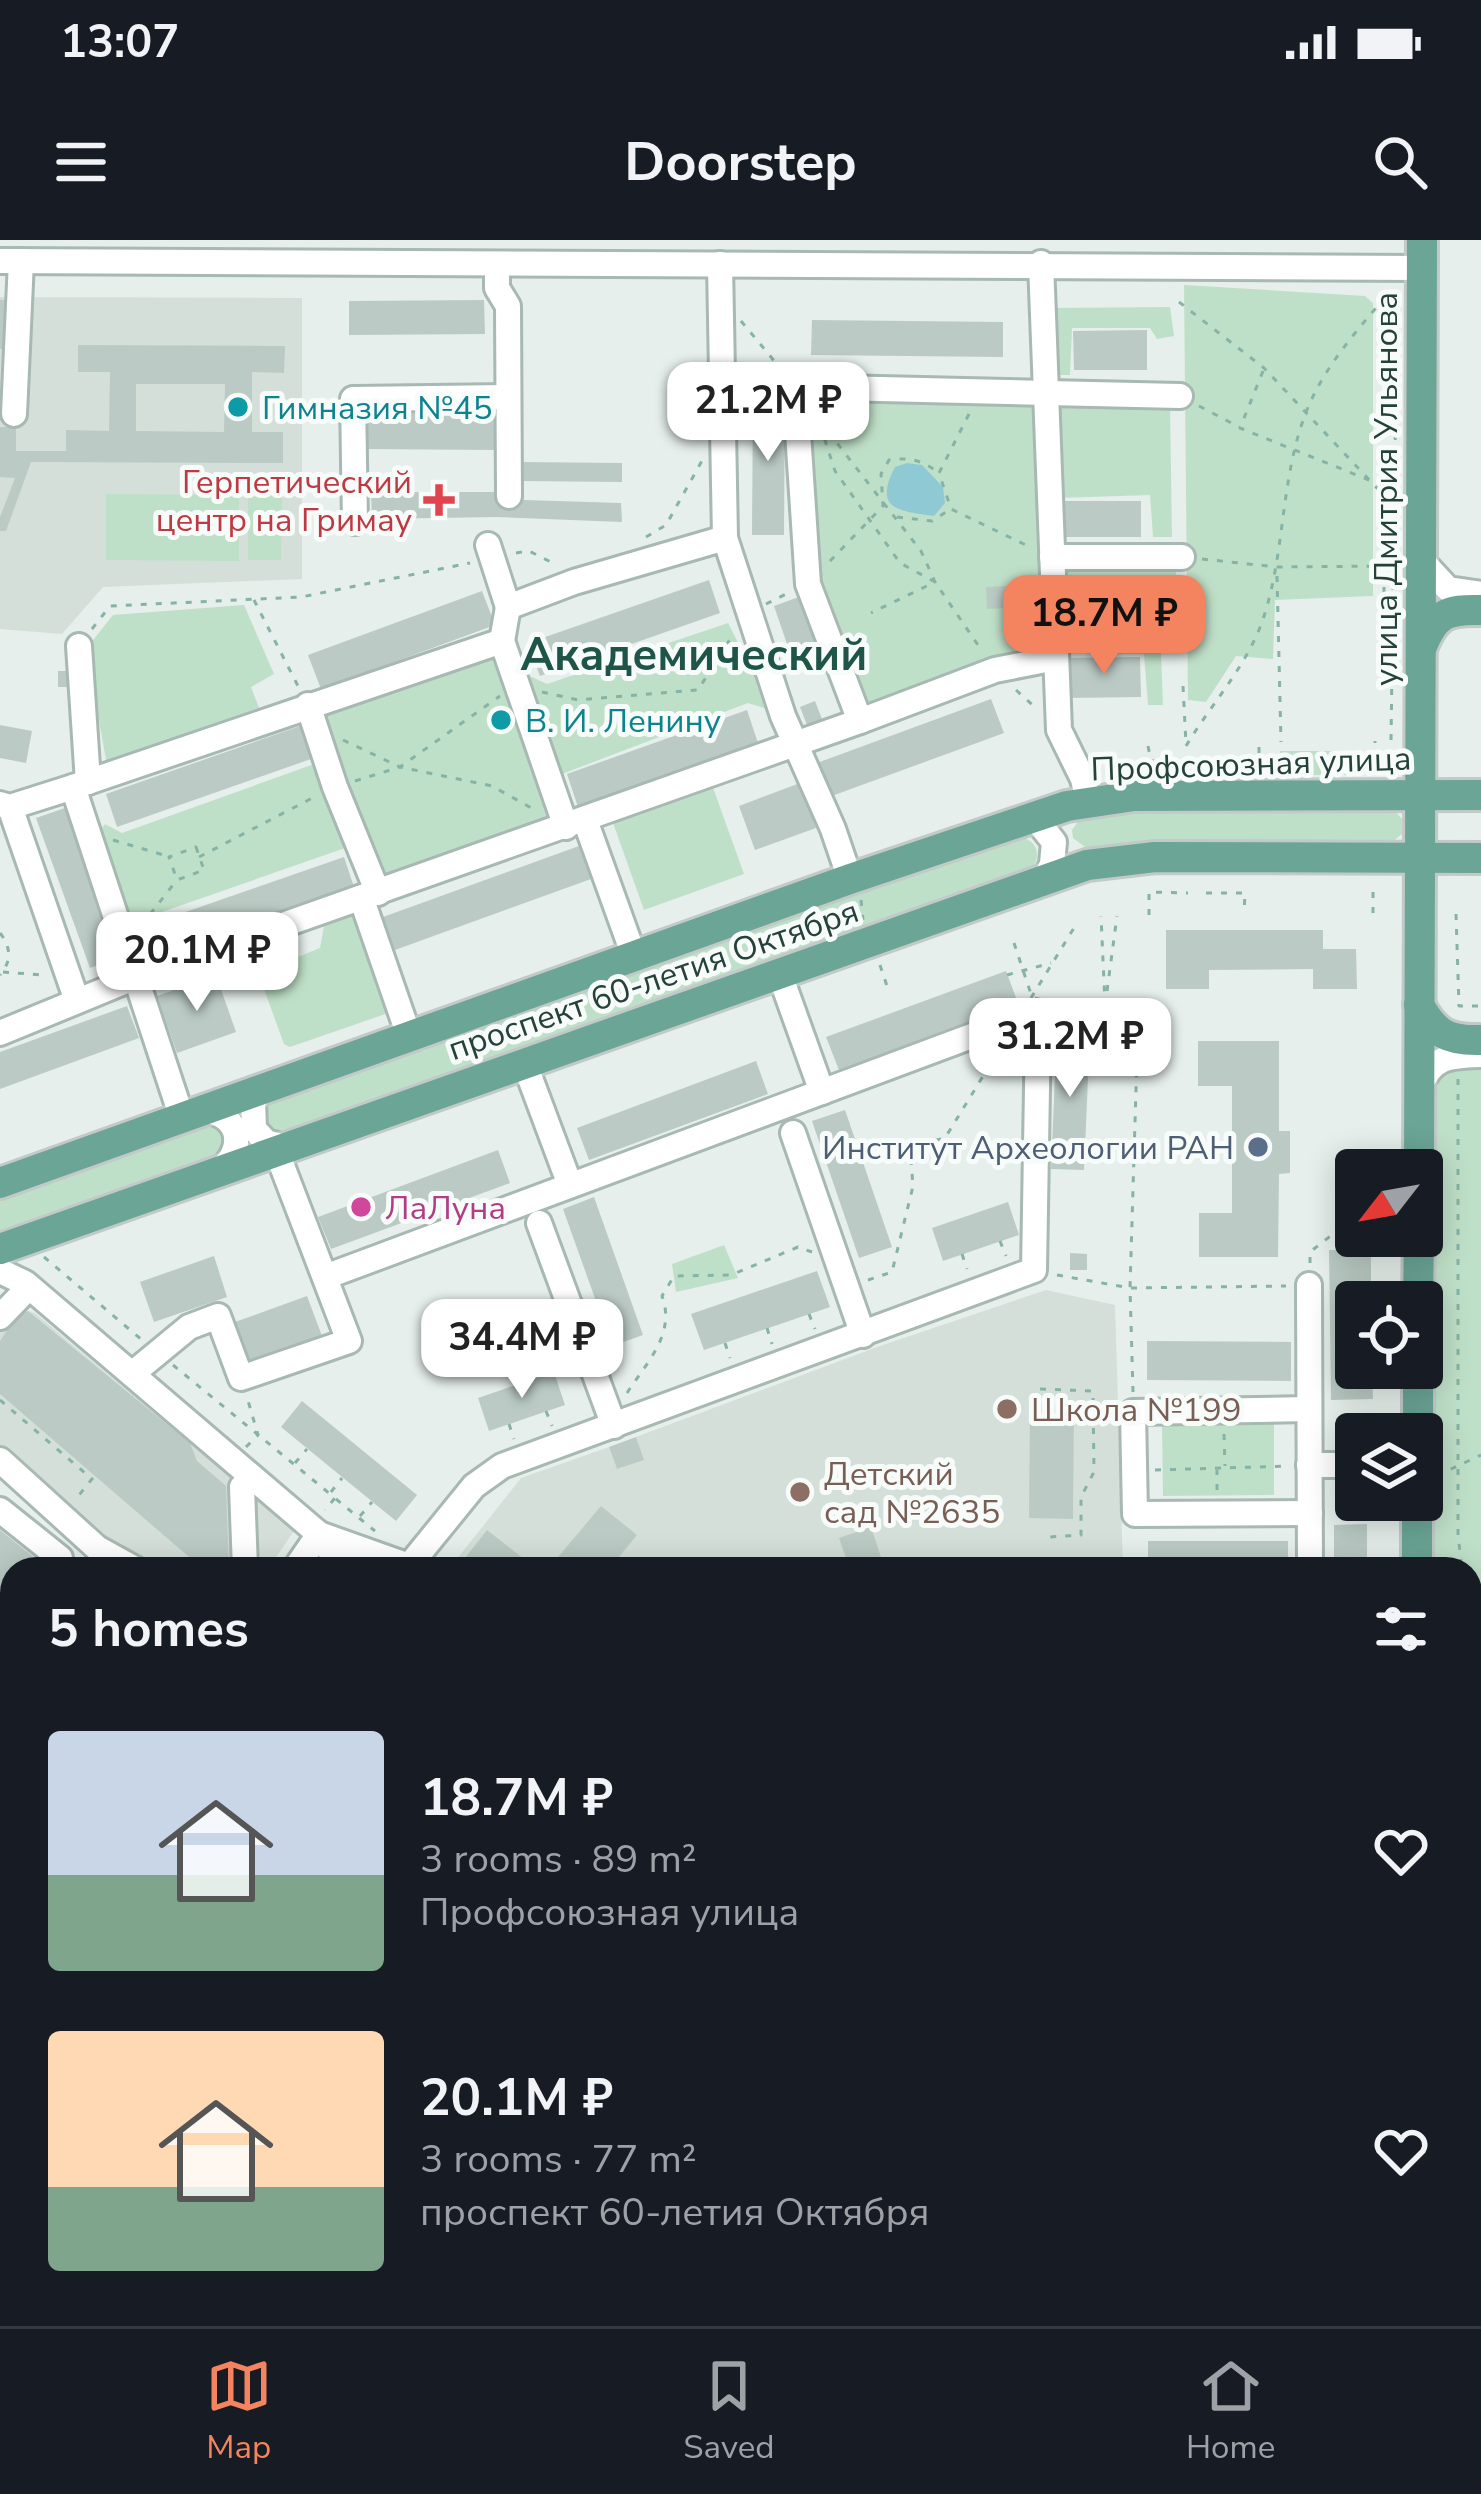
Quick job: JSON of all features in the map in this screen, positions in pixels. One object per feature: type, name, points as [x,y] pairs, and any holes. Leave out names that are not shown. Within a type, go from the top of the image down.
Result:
[{"type":"main road","name":"улица Дмитрия Ульянова","points":[[1419,1149],[1421,649],[1407,563],[1422,254]]},
{"type":"main road","points":[[1421,649],[1431,624],[1443,615],[1481,610]]},
{"type":"main road","name":"Профсоюзная улица","points":[[1025,819],[1088,801],[1134,796],[1481,795]]},
{"type":"main road","name":"проспект 60-летия Октября","points":[[0,1183],[634,956],[856,885],[1025,819]]},
{"type":"main road","points":[[1045,879],[1128,857],[1481,858]]},
{"type":"main road","name":"проспект 60-летия Октября","points":[[0,1249],[1045,879]]},
{"type":"main road","points":[[1419,1005],[1428,1022],[1448,1038],[1481,1040]]},
{"type":"main road","points":[[1417,1521],[1417,1557]]},
{"type":"street","points":[[14,414],[10,261],[52,251],[184,251],[496,264],[660,252],[720,264],[945,251],[1041,263],[1422,254]]},
{"type":"street","points":[[1041,263],[1059,730],[1083,779],[1088,801]]},
{"type":"street","points":[[496,264],[497,288],[508,307],[509,496]]},
{"type":"street","points":[[720,264],[725,538],[795,745],[856,885]]},
{"type":"street","points":[[860,721],[808,584],[795,387],[1180,396]]},
{"type":"street","points":[[355,522],[353,399],[508,397]]},
{"type":"street","points":[[508,607],[574,582],[725,538]]},
{"type":"street","points":[[491,552],[508,607],[502,641],[515,686],[634,956]]},
{"type":"street","points":[[1052,557],[1182,557]]},
{"type":"street","points":[[1407,563],[1448,589],[1481,594]]},
{"type":"street","points":[[72,989],[5,805],[311,716],[502,641]]},
{"type":"street","points":[[79,646],[80,785],[88,832],[136,977],[189,1113],[213,1110],[226,1116],[236,1129],[233,1159],[221,1168]]},
{"type":"street","points":[[0,1033],[72,989],[136,977],[995,670],[1056,658]]},
{"type":"street","points":[[311,716],[370,896],[409,1036]]},
{"type":"street","points":[[1025,819],[1038,822],[1054,842],[1045,879]]},
{"type":"street","points":[[779,972],[822,1092]]},
{"type":"street","points":[[325,1277],[822,1092],[1026,1007],[1038,1026],[1034,1270],[862,1335],[610,1416],[488,1473],[419,1557]]},
{"type":"street","points":[[1420,1088],[1433,1063],[1445,1057],[1481,1055]]},
{"type":"street","points":[[524,1062],[570,1185]]},
{"type":"street","points":[[132,1374],[189,1327],[218,1316],[241,1378],[350,1341],[280,1149],[254,1129],[253,1101],[265,1087]]},
{"type":"street","points":[[794,1133],[862,1335]]},
{"type":"street","points":[[539,1223],[610,1416]]},
{"type":"street","points":[[0,1317],[27,1285],[24,1260],[60,1227]]},
{"type":"street","points":[[0,1271],[27,1285],[242,1475],[315,1530],[385,1557]]},
{"type":"street","points":[[1309,1286],[1310,1557]]},
{"type":"street","points":[[1309,1409],[1133,1412],[1135,1514],[1310,1513]]},
{"type":"street","points":[[0,1460],[115,1557]]},
{"type":"street","points":[[1309,1466],[1335,1465]]},
{"type":"street","points":[[242,1475],[245,1557]]},
{"type":"street","points":[[0,1510],[59,1557]]},
{"type":"street","points":[[301,1557],[315,1530]]},
{"type":"street","points":[[315,1530],[334,1557]]},
{"type":"path","points":[[718,296],[795,387]]},
{"type":"path","points":[[1180,302],[1264,368],[1392,504]]},
{"type":"path","points":[[1183,686],[1186,746],[1214,700],[1249,657],[1276,567],[1294,451],[1306,412],[1339,352],[1381,302],[1398,324]]},
{"type":"path","points":[[1240,428],[1264,368]]},
{"type":"path","points":[[1391,740],[1407,563],[1392,504],[1396,369]]},
{"type":"path","points":[[939,473],[981,392]]},
{"type":"path","points":[[1180,396],[1240,428],[1371,480]]},
{"type":"path","points":[[935,582],[900,563],[835,471],[817,418],[921,551],[935,582],[995,670],[1059,730]]},
{"type":"path","points":[[631,547],[666,525],[709,448],[720,442]]},
{"type":"path","points":[[199,856],[335,787],[400,767],[515,686],[578,700],[698,690],[747,613],[808,584],[883,506],[881,474],[889,460],[926,463],[939,473],[951,509],[1052,557]]},
{"type":"path","points":[[892,516],[932,521],[951,509]]},
{"type":"path","points":[[1384,542],[1384,593]]},
{"type":"path","points":[[529,551],[571,572]]},
{"type":"path","points":[[79,646],[110,606],[301,597],[491,552]]},
{"type":"path","points":[[1182,557],[1276,567],[1407,563]]},
{"type":"path","points":[[1276,567],[1281,742]]},
{"type":"path","points":[[871,613],[935,582]]},
{"type":"path","points":[[253,597],[311,716],[400,767],[492,786],[575,823]]},
{"type":"path","points":[[1375,741],[1375,775]]},
{"type":"path","points":[[1221,760],[1258,760],[1259,742]]},
{"type":"path","points":[[1148,746],[1151,761],[1175,760]]},
{"type":"path","points":[[88,832],[169,856],[196,847],[204,870],[177,880],[126,946]]},
{"type":"path","points":[[169,856],[177,880]]},
{"type":"path","points":[[1372,913],[1373,872]]},
{"type":"path","points":[[856,885],[866,928]]},
{"type":"path","points":[[1149,916],[1150,892],[1188,893]]},
{"type":"path","points":[[1206,893],[1245,893],[1244,914]]},
{"type":"path","points":[[1456,914],[1459,1006],[1481,1006]]},
{"type":"path","points":[[1101,916],[1105,1004]]},
{"type":"path","points":[[1105,1004],[1117,916]]},
{"type":"path","points":[[846,1287],[892,1273],[913,1186],[910,1146],[945,1138],[1077,923]]},
{"type":"path","points":[[0,933],[8,943],[9,957],[2,974],[72,989]]},
{"type":"path","points":[[1014,943],[1023,970],[1026,1007]]},
{"type":"path","points":[[876,955],[889,992]]},
{"type":"path","points":[[1007,974],[1052,963]]},
{"type":"path","points":[[1050,1002],[1105,1004],[1138,1023],[1130,1288],[1133,1412]]},
{"type":"path","points":[[1458,1077],[1462,1557]]},
{"type":"path","points":[[1034,1270],[1130,1288],[1309,1286],[1310,1252],[1335,1232]]},
{"type":"path","points":[[610,1416],[667,1332],[669,1313],[662,1296],[674,1276],[731,1275],[798,1247],[836,1261]]},
{"type":"path","points":[[44,1257],[335,1498],[315,1530]]},
{"type":"path","points":[[241,1378],[258,1435],[242,1475]]},
{"type":"path","points":[[1040,1390],[1093,1390],[1094,1472],[1081,1497],[1081,1535],[1049,1537]]},
{"type":"path","points":[[0,1400],[92,1479],[66,1511]]},
{"type":"path","points":[[1224,1411],[1225,1468]]},
{"type":"path","points":[[294,1464],[307,1449]]},
{"type":"path","points":[[1443,1472],[1481,1455]]},
{"type":"path","points":[[1094,1472],[1309,1466]]},
{"type":"path","points":[[1216,1513],[1217,1468]]},
{"type":"path","points":[[329,1494],[342,1478]]},
{"type":"path","points":[[359,1518],[372,1502]]},
{"type":"shaded area","points":[[0,297],[302,298],[302,579],[103,587],[62,634],[0,629]]},
{"type":"shaded area","points":[[1046,1290],[1115,1305],[1123,1557],[458,1557],[521,1478],[609,1447],[617,1469],[643,1460],[636,1437]]},
{"type":"shaded area","points":[[0,1305],[15,1318],[28,1311],[35,1313],[294,1531],[276,1557],[95,1557],[0,1479]]},
{"type":"green space","points":[[1184,285],[1365,296],[1373,303],[1373,596],[1275,600],[1273,659],[1236,656],[1206,702],[1188,700]]},
{"type":"green space","points":[[1170,307],[1174,336],[1157,339],[1150,328],[1072,328],[1070,375],[1054,375],[1051,308]]},
{"type":"green space","points":[[805,400],[1036,404],[1047,634],[990,663],[865,709],[816,576]]},
{"type":"green space","points":[[1057,403],[1170,404],[1172,537],[1153,537],[1150,495],[1059,498]]},
{"type":"green space","points":[[106,494],[239,495],[239,561],[106,560]]},
{"type":"green space","points":[[248,496],[282,496],[281,560],[248,560]]},
{"type":"green space","points":[[1176,564],[1176,625],[1160,626],[1163,705],[1148,705],[1144,654],[1069,653],[1065,567]]},
{"type":"green space","points":[[244,605],[274,674],[251,687],[261,713],[107,765],[86,649],[113,615]]},
{"type":"green space","points":[[728,623],[773,711],[748,703],[557,776],[523,673],[547,684]]},
{"type":"green space","points":[[495,656],[549,824],[382,882],[319,710]]},
{"type":"green space","points":[[1280,751],[1358,751],[1358,775],[1279,775]]},
{"type":"green space","points":[[317,763],[348,847],[159,913],[140,937],[129,936],[96,836],[105,824],[122,833]]},
{"type":"green space","points":[[712,785],[744,874],[644,910],[612,820]]},
{"type":"green space","points":[[1392,808],[1402,819],[1402,834],[1390,844],[1089,850],[1073,838],[1072,830],[1080,819],[1126,810]]},
{"type":"green space","points":[[1016,837],[1036,847],[1031,869],[278,1133],[265,1124],[269,1104]]},
{"type":"green space","points":[[355,905],[394,1011],[290,1047],[284,1044],[253,948],[266,944],[293,959],[320,948],[325,921]]},
{"type":"green space","points":[[1481,1060],[1481,1557],[1430,1557],[1430,1521],[1443,1521],[1443,1413],[1430,1413],[1430,1389],[1443,1389],[1443,1281],[1430,1281],[1430,1257],[1443,1257],[1443,1149],[1430,1149],[1430,1091],[1437,1068]]},
{"type":"green space","points":[[203,1123],[216,1124],[224,1133],[224,1145],[216,1155],[0,1234],[0,1197]]},
{"type":"green space","points":[[724,1245],[738,1278],[676,1292],[672,1264]]},
{"type":"green space","points":[[1274,1422],[1274,1495],[1163,1496],[1162,1423]]},
{"type":"water","points":[[922,465],[943,487],[945,503],[934,516],[901,510],[889,501],[895,467]]},
{"type":"building","points":[[0,300],[7,300],[9,348],[0,349]]},
{"type":"building","points":[[484,300],[485,334],[349,335],[349,301]]},
{"type":"building","points":[[812,320],[1003,322],[1003,357],[811,355]]},
{"type":"building","points":[[1147,330],[1147,370],[1074,370],[1073,331]]},
{"type":"building","name":"Гимназия №45","points":[[78,345],[285,346],[284,373],[252,372],[252,432],[283,432],[283,463],[31,462],[6,531],[0,531],[0,517],[15,478],[0,477],[0,427],[16,427],[16,451],[66,451],[66,430],[109,431],[110,372],[78,372]],"holes":[[[136,384],[225,384],[224,432],[136,431]]]},
{"type":"building","points":[[753,393],[785,393],[784,535],[752,535]]},
{"type":"building","points":[[365,403],[389,410],[469,411],[469,405],[494,404],[494,450],[365,449]]},
{"type":"building","points":[[519,462],[622,463],[622,482],[519,481]]},
{"type":"building","points":[[371,492],[496,492],[496,499],[621,503],[622,522],[372,519]]},
{"type":"building","points":[[1065,501],[1141,501],[1141,537],[1065,537]]},
{"type":"building","points":[[709,580],[720,613],[540,676],[528,643]]},
{"type":"building","points":[[1007,586],[1008,608],[987,609],[986,587]]},
{"type":"building","points":[[482,591],[495,625],[321,689],[308,655]]},
{"type":"building","points":[[807,594],[831,661],[797,673],[774,606]]},
{"type":"building","points":[[1140,657],[1141,697],[1067,698],[1066,658]]},
{"type":"building","points":[[58,671],[74,671],[74,687],[58,687]]},
{"type":"building","points":[[991,699],[1004,733],[829,797],[817,763]]},
{"type":"building","points":[[815,701],[822,719],[807,725],[800,707]]},
{"type":"building","points":[[747,710],[758,743],[578,807],[567,774]]},
{"type":"building","points":[[0,725],[32,731],[26,763],[0,758]]},
{"type":"building","points":[[300,726],[311,759],[117,827],[106,794]]},
{"type":"building","points":[[800,783],[816,828],[755,850],[739,806]]},
{"type":"building","points":[[68,807],[122,956],[90,968],[36,818]]},
{"type":"building","points":[[579,846],[591,879],[395,950],[383,917]]},
{"type":"building","points":[[344,857],[355,890],[166,955],[154,923]]},
{"type":"building","points":[[1166,930],[1323,930],[1323,949],[1356,949],[1357,989],[1313,989],[1313,969],[1209,970],[1209,989],[1166,989]]},
{"type":"building","points":[[1006,971],[1018,1003],[839,1070],[826,1037]]},
{"type":"building","points":[[216,975],[236,1032],[177,1053],[157,996]]},
{"type":"building","points":[[127,1006],[139,1038],[0,1089],[0,1052]]},
{"type":"building","points":[[1057,1030],[1090,1032],[1084,1170],[1051,1169]]},
{"type":"building","points":[[1198,1041],[1279,1041],[1279,1131],[1290,1131],[1290,1173],[1279,1174],[1278,1257],[1199,1257],[1199,1213],[1232,1213],[1232,1086],[1198,1086]]},
{"type":"building","points":[[756,1061],[768,1094],[589,1160],[577,1128]]},
{"type":"building","points":[[845,1110],[892,1247],[859,1258],[812,1121]]},
{"type":"building","points":[[498,1150],[510,1183],[331,1249],[318,1217]]},
{"type":"building","points":[[594,1197],[643,1335],[612,1346],[563,1209]]},
{"type":"building","points":[[1008,1202],[1019,1235],[943,1261],[932,1228]]},
{"type":"building","points":[[1329,1250],[1335,1250],[1335,1257],[1371,1257],[1371,1281],[1335,1281],[1335,1389],[1373,1389],[1373,1399],[1331,1400]]},
{"type":"building","points":[[1070,1253],[1087,1254],[1087,1270],[1070,1270]]},
{"type":"building","points":[[214,1256],[227,1297],[154,1322],[140,1282]]},
{"type":"building","points":[[817,1271],[830,1307],[704,1350],[691,1314]]},
{"type":"building","points":[[307,1296],[322,1336],[249,1362],[235,1322]]},
{"type":"building","points":[[28,1311],[190,1443],[197,1461],[226,1486],[229,1557],[189,1557],[0,1394],[0,1341],[15,1318]]},
{"type":"building","points":[[1147,1341],[1291,1342],[1291,1381],[1147,1380]]},
{"type":"building","points":[[554,1372],[565,1405],[489,1431],[478,1398]]},
{"type":"building","points":[[302,1401],[417,1495],[396,1521],[281,1427]]},
{"type":"building","points":[[1030,1404],[1074,1405],[1073,1519],[1029,1518]]},
{"type":"building","points":[[636,1437],[644,1460],[617,1469],[609,1447]]},
{"type":"building","points":[[601,1506],[637,1535],[619,1557],[558,1557]]},
{"type":"building","points":[[1367,1524],[1367,1557],[1334,1557],[1334,1525]]},
{"type":"building","points":[[871,1527],[881,1557],[846,1557],[839,1538]]},
{"type":"building","points":[[0,1530],[34,1557],[0,1557]]},
{"type":"building","points":[[487,1530],[522,1557],[466,1557]]},
{"type":"building","points":[[1148,1541],[1288,1541],[1288,1557],[1148,1557]]},
{"type":"place","name":"Гимназия №45","points":[[238,407]]},
{"type":"place","name":"Герпетический центр на Гримау","points":[[439,500]]},
{"type":"place","name":"В. И. Ленину","points":[[501,720]]},
{"type":"place","name":"Институт Археологии РАН","points":[[1258,1147]]},
{"type":"place","name":"ЛаЛуна","points":[[361,1207]]},
{"type":"place","name":"Школа №199","points":[[1007,1409]]},
{"type":"place","name":"Детский сад №2635","points":[[800,1492]]},
{"type":"district","name":"Академический","points":[[694,654]]}]
